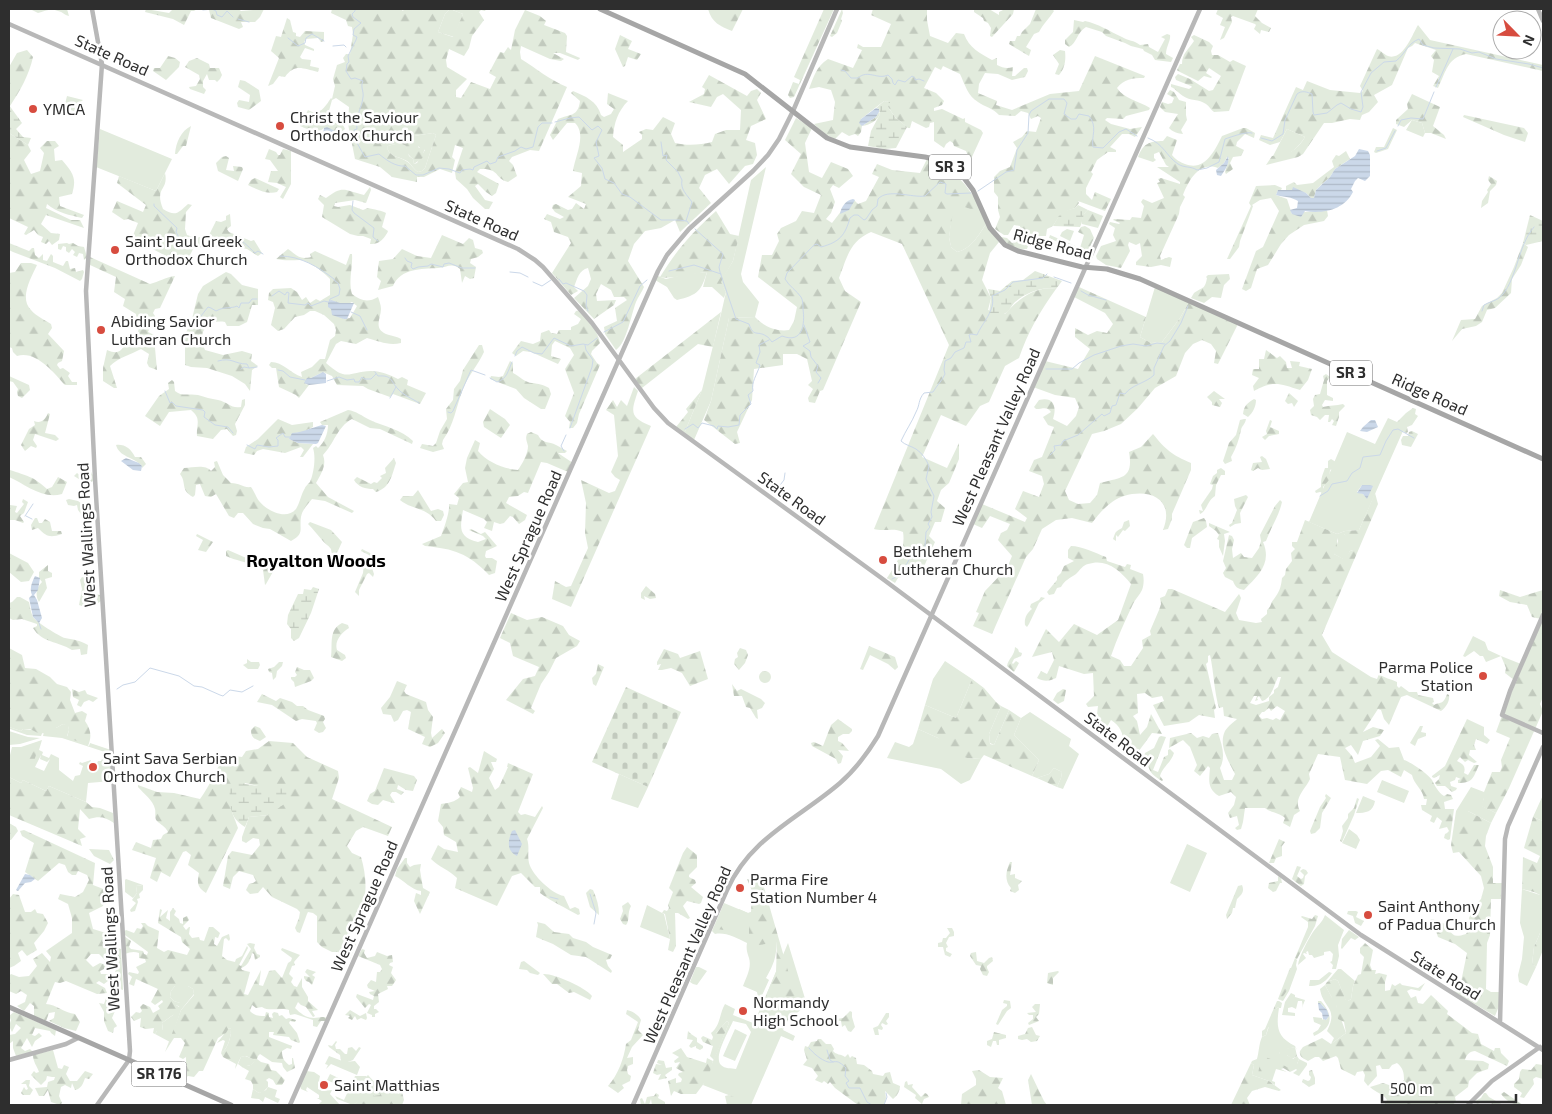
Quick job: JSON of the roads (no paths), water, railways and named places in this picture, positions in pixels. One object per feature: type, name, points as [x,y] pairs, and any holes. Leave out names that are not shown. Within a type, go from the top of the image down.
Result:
[{"type":"main road","name":"West Wallings Road","points":[[92,9],[102,64],[86,291],[95,479],[129,1060]]},
{"type":"main road","name":"Ridge Road","points":[[600,9],[744,74],[827,138],[840,144],[924,157],[945,164],[964,178],[979,201],[990,228],[1005,245],[1018,251],[1086,268],[1110,270],[1140,279],[1543,458]]},
{"type":"main road","name":"West Sprague Road","points":[[290,1105],[658,271],[667,255],[688,229],[753,171],[768,155],[782,135],[837,9]]},
{"type":"main road","name":"West Pleasant Valley Road","points":[[633,1105],[727,890],[740,866],[757,845],[838,784],[860,763],[878,736],[1200,9]]},
{"type":"main road","points":[[1538,9],[1543,21]]},
{"type":"main road","name":"State Road","points":[[9,24],[518,249],[535,260],[592,323],[654,408],[668,423],[932,616],[1366,939],[1541,1048]]},
{"type":"main road","points":[[1543,615],[1510,691],[1502,715],[1543,733]]},
{"type":"main road","points":[[1500,1023],[1505,839],[1508,826],[1543,747]]},
{"type":"main road","name":"SR 176","points":[[9,1007],[231,1105]]},
{"type":"main road","points":[[9,1060],[70,1043],[78,1038]]},
{"type":"main road","points":[[1468,1105],[1492,1081],[1541,1048]]},
{"type":"main road","points":[[96,1105],[129,1060]]},
{"type":"water","points":[[876,108],[879,109],[879,112],[876,117],[862,126],[859,123],[861,119]]},
{"type":"water","points":[[327,127],[337,132],[344,132],[343,139],[340,141],[326,136],[321,137],[319,134],[323,134],[324,128]]},
{"type":"water","points":[[1359,149],[1368,151],[1370,155],[1370,176],[1365,181],[1358,178],[1355,181],[1351,189],[1353,192],[1339,207],[1319,212],[1305,211],[1301,217],[1292,214],[1290,210],[1297,208],[1298,201],[1276,195],[1278,190],[1292,190],[1293,187],[1314,198],[1316,190],[1330,177],[1335,169],[1355,156]]},
{"type":"water","points":[[1228,156],[1226,169],[1221,176],[1217,175],[1216,170],[1224,163]]},
{"type":"water","points":[[853,199],[855,200],[849,210],[840,214],[844,204]]},
{"type":"water","points":[[331,300],[340,303],[354,303],[347,319],[332,315],[331,309],[328,307],[328,302]]},
{"type":"water","points":[[323,372],[326,374],[326,383],[309,385],[304,383],[307,378]]},
{"type":"water","points":[[1371,420],[1375,420],[1378,427],[1367,432],[1360,431],[1363,427]]},
{"type":"water","points":[[322,425],[326,426],[316,444],[298,443],[289,439],[292,433]]},
{"type":"water","points":[[126,458],[139,463],[142,466],[141,471],[133,470],[121,461]]},
{"type":"water","points":[[1362,485],[1373,486],[1367,499],[1363,494],[1357,493]]},
{"type":"water","points":[[35,576],[40,578],[38,590],[34,595],[42,618],[39,623],[33,617],[29,598],[32,595],[31,588]]},
{"type":"water","points":[[515,830],[522,844],[517,856],[513,854],[509,845],[512,831]]},
{"type":"water","points":[[25,874],[35,879],[25,883],[18,891],[16,890]]},
{"type":"water","points":[[1318,1003],[1327,1010],[1329,1016],[1326,1020],[1323,1019]]},
{"type":"waterway","points":[[201,9],[212,9],[216,11],[217,15],[222,17],[227,11],[233,17]]},
{"type":"waterway","points":[[355,9],[352,14],[353,17],[361,23],[354,29],[353,35],[357,37],[348,56],[349,62],[346,71],[351,79],[355,78],[363,81],[363,95],[357,120],[357,129],[354,130],[357,143],[365,157],[379,154],[388,161],[405,166],[416,175],[423,175],[439,168],[460,173],[462,170],[473,170],[474,167],[487,161],[490,164],[496,162],[498,157],[521,147],[526,149],[533,147],[538,127],[542,123],[552,123]]},
{"type":"waterway","points":[[238,19],[249,22]]},
{"type":"waterway","points":[[288,38],[298,46],[305,43],[306,38],[312,34],[324,41]]},
{"type":"waterway","points":[[1261,138],[1272,141],[1283,134],[1285,120],[1297,94],[1301,92],[1312,94],[1314,115],[1327,113],[1341,103],[1361,112],[1363,107],[1361,92],[1371,73],[1384,62],[1396,61],[1412,43],[1419,39],[1423,45],[1434,48],[1460,49],[1472,53],[1479,52],[1496,59],[1543,68]]},
{"type":"waterway","points":[[333,46],[344,45],[346,47]]},
{"type":"waterway","points":[[1436,87],[1453,49]]},
{"type":"waterway","points":[[841,70],[845,71],[851,78],[858,78],[865,74],[888,75],[895,85],[898,80],[905,82],[912,76],[915,80],[924,81]]},
{"type":"waterway","points":[[1398,126],[1401,120],[1411,118],[1423,119],[1434,92]]},
{"type":"waterway","points":[[978,191],[1006,172],[1014,170],[1017,150],[1028,133],[1029,115],[1031,111],[1049,99],[1064,99],[1067,103],[1064,114],[1071,119],[1076,119],[1079,114],[1089,116],[1094,128],[1093,147],[1103,148],[1119,132],[1126,129],[1137,136]]},
{"type":"waterway","points":[[555,122],[579,117],[592,130],[598,126],[602,130],[596,142],[599,156],[594,158],[602,168],[605,179],[614,183],[622,194],[630,197],[661,220],[687,221],[689,224]]},
{"type":"waterway","points":[[1377,151],[1386,148],[1395,131]]},
{"type":"waterway","points":[[1148,138],[1158,143],[1178,164],[1197,170],[1207,168],[1219,162],[1225,139],[1243,133],[1252,133]]},
{"type":"waterway","points":[[661,142],[663,156],[667,155],[666,160],[678,172],[682,180],[683,189],[692,202],[686,221]]},
{"type":"waterway","points":[[695,229],[723,254],[719,267],[736,319],[749,324],[754,332],[767,336],[772,342],[782,336],[789,338],[798,335],[803,326],[802,300],[785,279],[787,273],[814,245],[817,244],[821,247],[833,243],[841,237],[850,218],[854,215],[858,215],[864,220],[877,206],[878,199],[882,196],[888,194],[925,196],[940,182],[946,184],[945,193],[947,194],[971,193]]},
{"type":"waterway","points":[[353,201],[352,210],[374,228],[373,237],[378,241]]},
{"type":"waterway","points":[[154,204],[177,228],[176,232],[183,245],[214,247],[228,240],[236,239],[243,242],[255,253],[258,251],[263,254]]},
{"type":"waterway","points":[[1482,311],[1484,305],[1499,298],[1510,283],[1524,244],[1534,227]]},
{"type":"waterway","points":[[280,256],[288,256],[309,263],[334,279],[340,289],[339,295],[330,299],[329,302]]},
{"type":"waterway","points":[[405,258],[412,263],[411,267],[413,269],[431,264],[443,267],[444,264],[449,263],[462,268],[475,268]]},
{"type":"waterway","points":[[669,271],[694,265],[721,274]]},
{"type":"waterway","points":[[510,272],[520,273],[528,277]]},
{"type":"waterway","points":[[892,579],[900,575],[912,555],[920,552],[925,546],[926,532],[930,527],[928,524],[932,517],[934,496],[926,479],[929,466],[920,452],[901,441],[921,398],[924,393],[933,392],[942,379],[945,374],[945,361],[951,358],[955,352],[964,348],[966,342],[971,342],[969,335],[977,335],[992,306],[992,296],[1005,290],[1013,282],[1043,278],[1047,274]]},
{"type":"waterway","points":[[1054,277],[1071,283]]},
{"type":"waterway","points":[[559,279],[563,284],[566,283],[584,291],[587,295],[586,306],[588,311]]},
{"type":"waterway","points":[[533,282],[542,286],[551,280]]},
{"type":"waterway","points":[[604,332],[623,322],[640,286],[647,280]]},
{"type":"waterway","points":[[272,296],[279,291],[285,295],[287,292],[289,293],[288,303],[305,305],[308,303],[311,306],[324,301],[328,302]]},
{"type":"waterway","points":[[1081,291],[1106,300]]},
{"type":"waterway","points":[[201,316],[208,307],[216,311],[237,306],[239,308],[241,303],[249,303],[252,299],[257,299]]},
{"type":"waterway","points":[[1050,455],[1055,450],[1054,446],[1061,445],[1063,441],[1078,435],[1102,414],[1104,416],[1110,413],[1112,406],[1116,405],[1120,393],[1125,394],[1131,388],[1154,375],[1154,368],[1164,346],[1170,341],[1181,323],[1188,306]]},
{"type":"waterway","points":[[351,312],[360,316],[367,330]]},
{"type":"waterway","points":[[804,325],[810,342],[803,346],[810,351],[811,357],[818,366],[816,372],[821,378],[818,383]]},
{"type":"waterway","points":[[515,356],[522,347],[534,353],[542,354],[554,338],[571,346],[588,345],[597,338]]},
{"type":"waterway","points":[[685,429],[693,424],[698,428],[702,423],[714,426],[717,429],[718,426],[739,425],[740,415],[751,404],[748,395],[753,391],[754,381],[760,365],[756,363],[760,352],[759,345],[769,340]]},
{"type":"waterway","points":[[1046,369],[1072,369],[1094,355],[1121,346],[1165,344]]},
{"type":"waterway","points":[[570,428],[592,367],[593,360],[585,345]]},
{"type":"waterway","points":[[218,361],[230,360],[247,364],[249,368],[257,367]]},
{"type":"waterway","points":[[490,378],[497,382],[503,379],[512,362]]},
{"type":"waterway","points":[[241,369],[244,367],[249,368]]},
{"type":"waterway","points":[[278,370],[283,371],[290,377],[305,380]]},
{"type":"waterway","points":[[448,412],[451,413],[453,411],[471,370],[485,375]]},
{"type":"waterway","points":[[375,372],[378,376],[386,376],[391,379],[400,391],[419,403]]},
{"type":"waterway","points":[[327,381],[339,377],[347,380],[354,379],[355,382],[359,382],[362,377],[364,379],[371,379],[376,374]]},
{"type":"waterway","points":[[390,398],[396,387]]},
{"type":"waterway","points":[[165,391],[170,403],[172,402],[176,406],[203,410],[205,412],[204,417],[215,425],[228,427],[233,433]]},
{"type":"waterway","points":[[1320,496],[1328,491],[1332,484],[1347,481],[1352,473],[1360,468],[1363,457],[1380,455],[1393,430],[1398,429],[1414,438]]},
{"type":"waterway","points":[[247,445],[255,449],[257,445],[278,446],[276,438],[283,433],[285,437],[290,437]]},
{"type":"waterway","points":[[564,451],[561,446],[566,435]]},
{"type":"waterway","points":[[774,493],[784,480],[785,473]]},
{"type":"waterway","points":[[25,516],[33,504]]},
{"type":"waterway","points":[[26,516],[32,519]]},
{"type":"waterway","points":[[39,623],[41,629]]},
{"type":"waterway","points":[[117,689],[123,685],[135,682],[150,668],[179,676],[194,686],[202,687],[223,696],[230,690],[242,692],[253,686]]},
{"type":"waterway","points":[[590,894],[596,913],[594,924]]},
{"type":"waterway","points":[[550,897],[558,899]]},
{"type":"waterway","points":[[809,1048],[823,1060],[838,1062],[844,1066],[846,1068],[845,1076],[849,1081],[846,1083],[849,1088],[860,1088],[867,1102],[872,1105]]},
{"type":"waterway","points":[[827,1050],[830,1060],[833,1062]]},
{"type":"waterway","points":[[884,1105],[887,1097],[886,1093]]},
{"type":"place","name":"YMCA","points":[[33,109]]},
{"type":"place","name":"Christ the Saviour Orthodox Church","points":[[280,126]]},
{"type":"place","name":"Saint Paul Greek Orthodox Church","points":[[115,250]]},
{"type":"place","name":"Abiding Savior Lutheran Church","points":[[101,330]]},
{"type":"place","name":"Bethlehem Lutheran Church","points":[[883,560]]},
{"type":"place","name":"Parma Police Station","points":[[1483,676]]},
{"type":"place","name":"Saint Sava Serbian Orthodox Church","points":[[93,767]]},
{"type":"place","name":"Parma Fire Station Number 4","points":[[740,888]]},
{"type":"place","name":"Saint Anthony of Padua Church","points":[[1368,915]]},
{"type":"place","name":"Normandy High School","points":[[743,1011]]},
{"type":"place","name":"Saint Matthias","points":[[324,1085]]},
{"type":"district","name":"Royalton Woods","points":[[316,561]]}]
